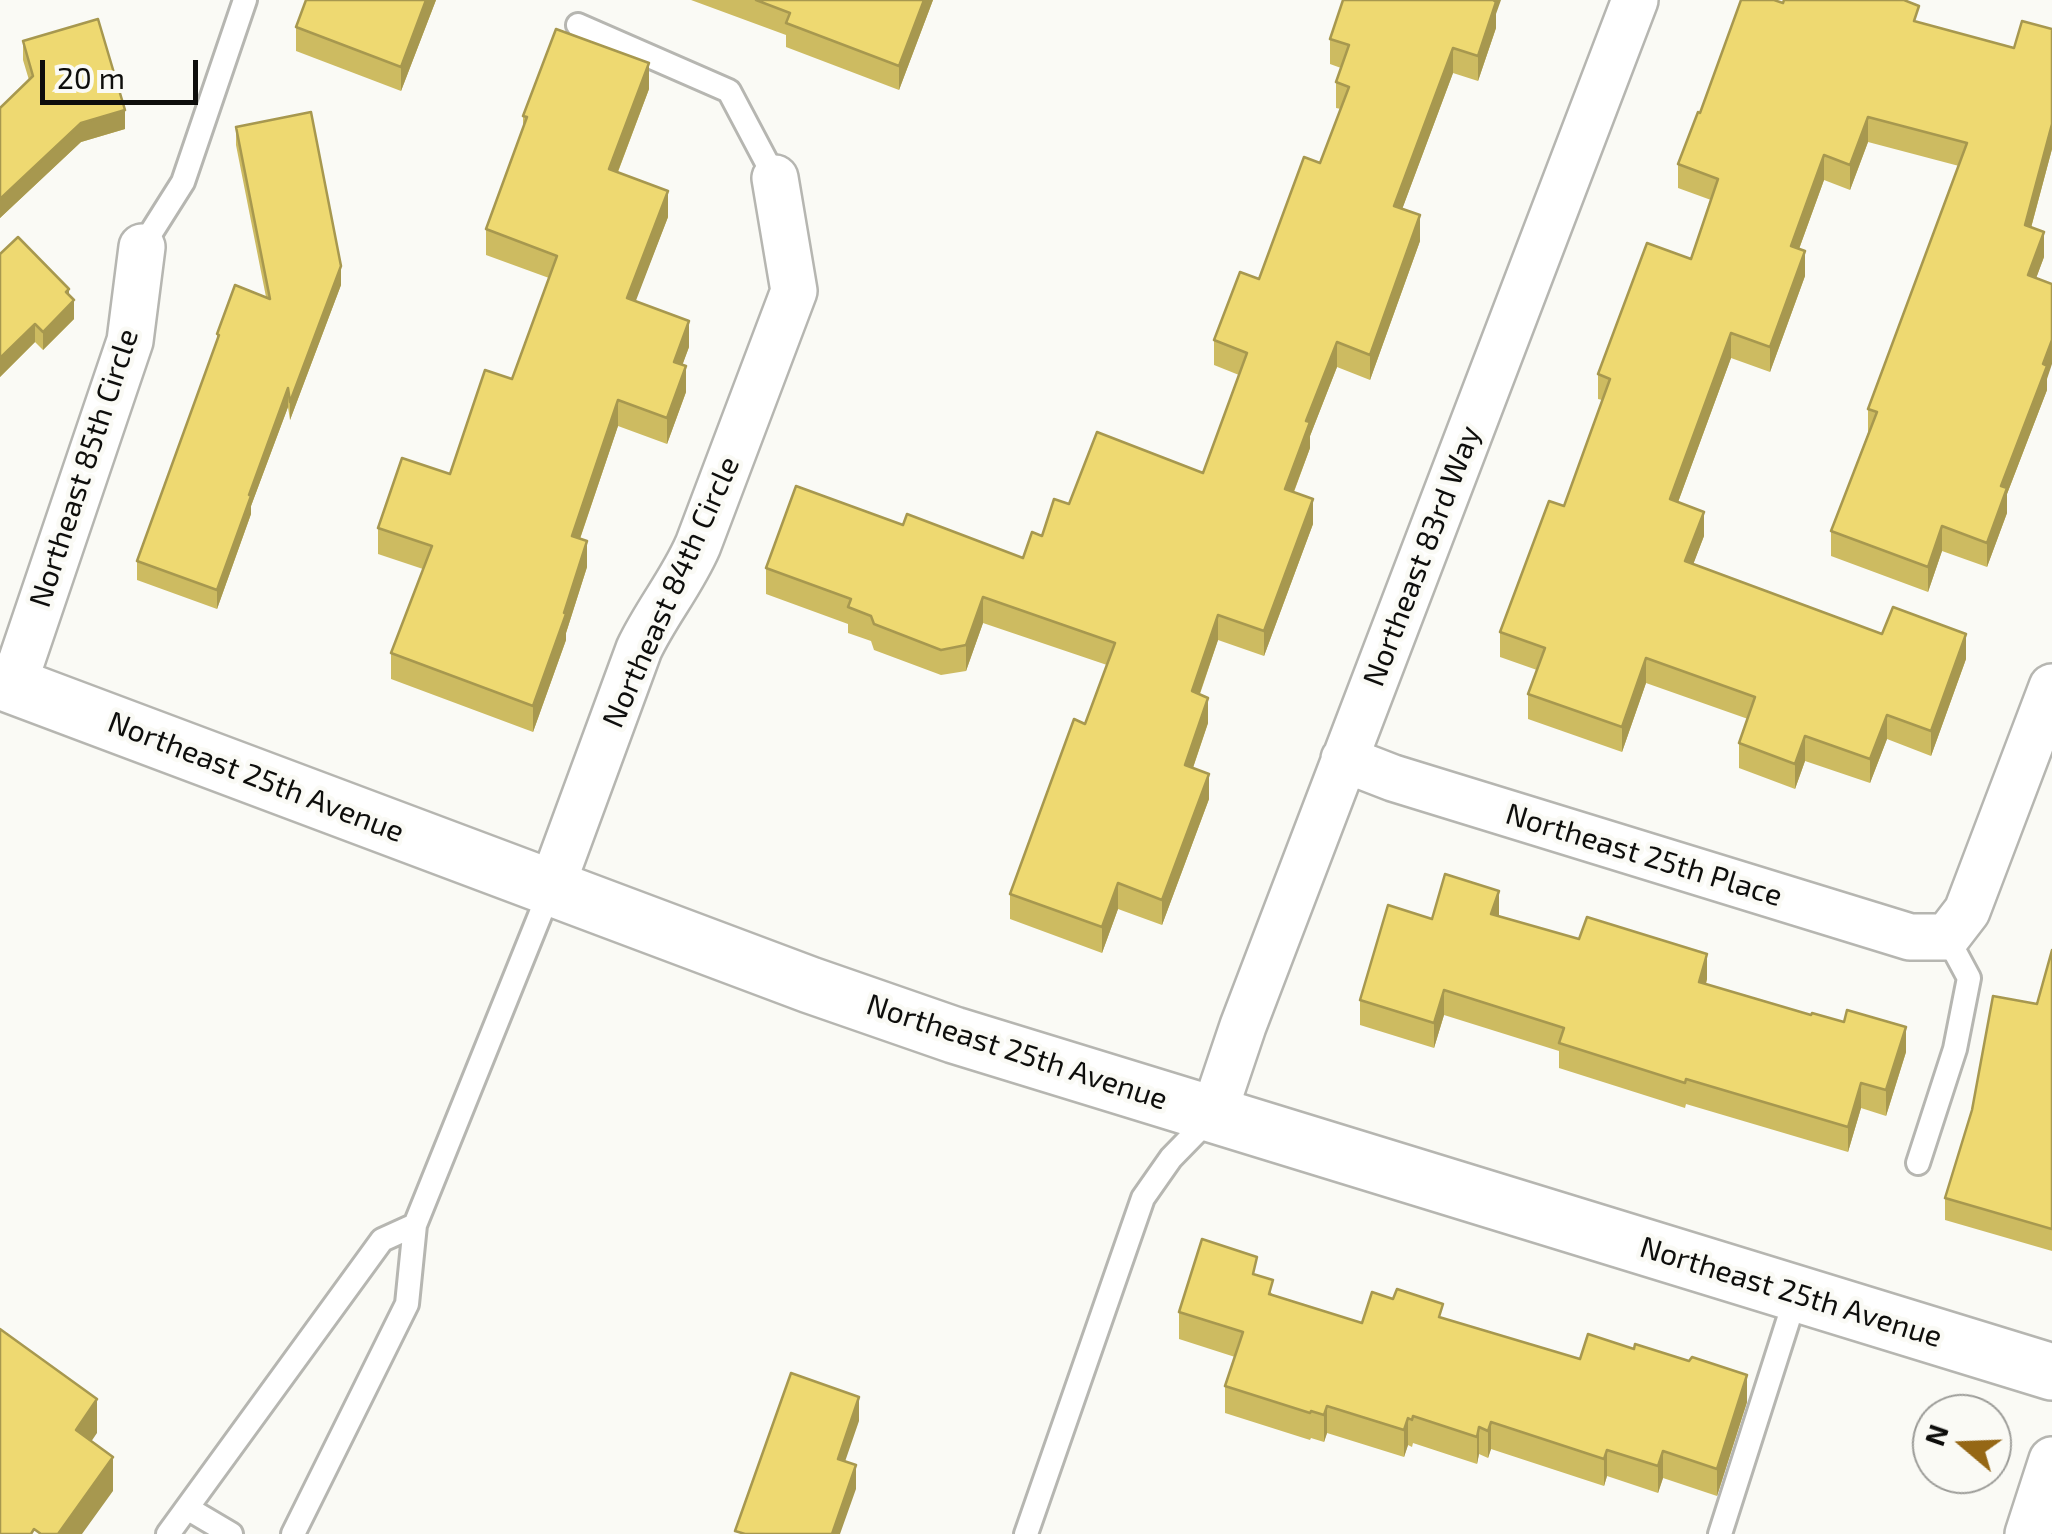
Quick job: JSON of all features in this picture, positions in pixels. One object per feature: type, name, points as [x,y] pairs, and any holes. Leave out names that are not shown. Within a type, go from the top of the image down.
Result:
[{"type":"street","name":"Northeast 83rd Way","points":[[1214,1114],[1243,1026],[1635,0]]},
{"type":"street","name":"Northeast 84th Circle","points":[[551,888],[640,649],[698,546],[794,291],[775,178]]},
{"type":"street","name":"Northeast 85th Circle","points":[[7,683],[130,340],[142,247]]},
{"type":"street","name":"Northeast 25th Avenue","points":[[7,683],[810,985],[954,1035],[2052,1372]]},
{"type":"street","points":[[1947,937],[1967,911],[2052,687]]},
{"type":"street","name":"Northeast 25th Place","points":[[1344,759],[1910,937],[1947,937]]},
{"type":"street","points":[[2028,1534],[2052,1460]]},
{"type":"lane","points":[[142,247],[183,182],[246,0]]},
{"type":"lane","points":[[578,26],[729,91],[775,178]]},
{"type":"lane","points":[[293,1534],[408,1304],[414,1225],[551,888]]},
{"type":"lane","points":[[1918,1163],[1954,1049],[1969,978],[1947,937]]},
{"type":"lane","points":[[1026,1534],[1143,1198],[1171,1158],[1214,1114]]},
{"type":"lane","points":[[168,1534],[382,1240],[414,1225]]},
{"type":"lane","points":[[1720,1534],[1797,1294]]},
{"type":"lane","points":[[187,1508],[231,1534]]},
{"type":"building","points":[[306,0],[426,0],[401,67],[296,27]]},
{"type":"building","points":[[756,0],[924,0],[899,66],[786,23],[790,13]]},
{"type":"building","points":[[1343,0],[1496,2],[1478,56],[1453,48],[1394,206],[1420,215],[1370,355],[1337,342],[1306,421],[1310,422],[1285,489],[1313,499],[1264,631],[1218,615],[1192,691],[1208,698],[1185,765],[1209,774],[1162,900],[1118,883],[1102,927],[1010,894],[1074,719],[1085,724],[1115,643],[983,597],[966,645],[941,650],[874,624],[871,616],[848,607],[851,599],[766,568],[796,486],[903,525],[907,514],[1023,558],[1032,532],[1042,536],[1054,499],[1069,504],[1097,432],[1203,473],[1247,353],[1214,340],[1240,272],[1259,279],[1304,157],[1320,163],[1349,87],[1336,82],[1349,45],[1330,39]]},
{"type":"building","points":[[1741,0],[1904,0],[1919,6],[1914,21],[2014,48],[2022,21],[2052,29],[2052,124],[2025,225],[2044,232],[2028,275],[2052,284],[2052,340],[2043,364],[2047,366],[2001,486],[2007,488],[1987,543],[1942,526],[1928,567],[1831,531],[1877,412],[1868,409],[1967,143],[1868,117],[1850,165],[1824,155],[1791,246],[1805,251],[1770,347],[1731,333],[1670,499],[1704,512],[1685,561],[1882,634],[1893,607],[1966,634],[1931,731],[1887,715],[1870,759],[1805,736],[1795,764],[1739,743],[1755,697],[1646,658],[1622,727],[1528,694],[1545,648],[1500,632],[1549,501],[1564,506],[1610,379],[1598,374],[1647,243],[1691,259],[1718,179],[1678,164]]},
{"type":"building","points":[[98,19],[125,110],[81,123],[0,199],[0,108],[33,76],[23,41]]},
{"type":"building","points":[[556,29],[649,63],[609,169],[668,191],[627,298],[689,321],[674,362],[686,366],[667,418],[618,400],[572,536],[587,541],[533,706],[391,653],[432,546],[378,528],[402,458],[450,474],[485,370],[512,379],[557,256],[486,229]]},
{"type":"building","points":[[311,112],[341,266],[290,402],[288,388],[217,590],[137,561],[235,285],[270,299],[236,127]]},
{"type":"building","points":[[18,237],[69,289],[66,292],[74,300],[43,332],[35,324],[0,358],[0,254]]},
{"type":"building","points":[[1445,874],[1499,891],[1491,914],[1579,939],[1587,917],[1707,954],[1699,982],[1811,1015],[1844,1022],[1847,1010],[1906,1027],[1886,1090],[1861,1083],[1848,1127],[1686,1079],[1685,1083],[1559,1043],[1564,1028],[1444,990],[1434,1023],[1360,1000],[1388,905],[1432,919]]},
{"type":"building","points":[[2052,950],[2052,1229],[1945,1198],[1972,1110],[1993,996],[2037,1004]]},
{"type":"building","points":[[1202,1239],[1257,1257],[1253,1274],[1273,1280],[1269,1294],[1362,1323],[1372,1292],[1393,1299],[1397,1289],[1443,1304],[1439,1317],[1580,1359],[1588,1334],[1634,1349],[1635,1344],[1689,1361],[1692,1357],[1747,1375],[1717,1469],[1663,1451],[1658,1466],[1607,1450],[1604,1459],[1491,1422],[1488,1431],[1479,1427],[1477,1437],[1413,1416],[1412,1420],[1408,1418],[1404,1430],[1327,1406],[1324,1415],[1310,1413],[1225,1386],[1243,1332],[1179,1312]]},
{"type":"building","points":[[0,1329],[97,1399],[76,1430],[113,1457],[58,1534],[41,1534],[34,1529],[31,1534],[0,1534]]},
{"type":"building","points":[[791,1373],[859,1397],[838,1459],[856,1465],[832,1534],[735,1531]]}]
